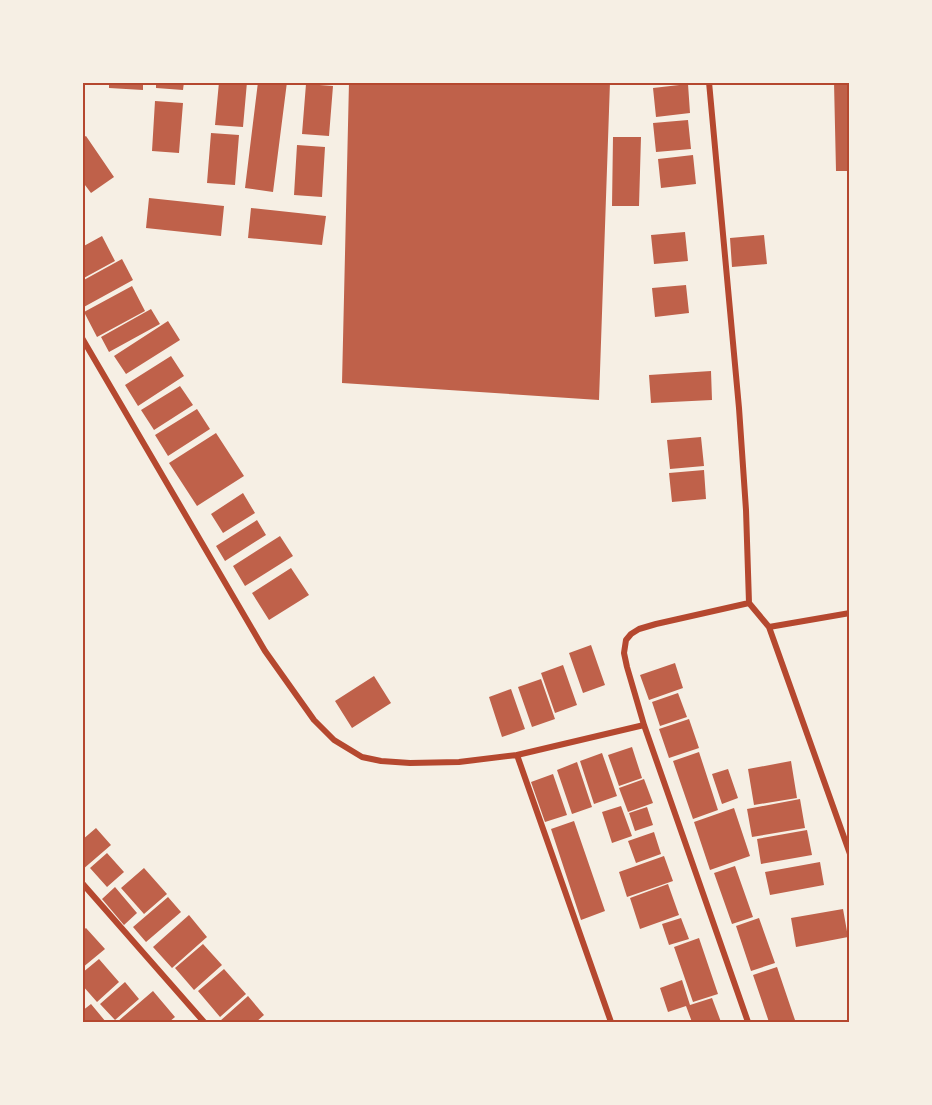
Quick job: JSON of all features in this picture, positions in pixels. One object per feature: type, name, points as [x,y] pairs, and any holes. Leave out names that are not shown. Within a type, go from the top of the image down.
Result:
[{"type":"street","points":[[709,82],[739,408],[749,603],[769,627],[849,854]]},
{"type":"street","points":[[82,338],[266,651],[314,720],[334,740],[362,757],[410,764],[459,762],[517,755],[644,725]]},
{"type":"street","points":[[748,1023],[644,725],[624,653],[626,640],[639,629],[749,603]]},
{"type":"street","points":[[769,627],[849,613]]},
{"type":"street","points":[[517,755],[610,1023]]},
{"type":"street","points":[[82,883],[204,1023]]},
{"type":"building","points":[[109,82],[143,82],[143,90],[109,88]]},
{"type":"building","points":[[156,82],[184,82],[183,90],[156,88]]},
{"type":"building","points":[[219,82],[247,82],[243,127],[215,125]]},
{"type":"building","points":[[258,82],[287,82],[273,192],[245,188]]},
{"type":"building","points":[[349,82],[610,82],[599,400],[342,383]]},
{"type":"building","points":[[834,82],[850,82],[850,171],[836,171]]},
{"type":"building","points":[[306,84],[333,86],[329,136],[302,134]]},
{"type":"building","points":[[688,84],[690,113],[656,117],[653,88]]},
{"type":"building","points":[[155,101],[183,103],[179,153],[152,151]]},
{"type":"building","points":[[688,120],[691,149],[656,152],[653,123]]},
{"type":"building","points":[[211,133],[239,135],[235,185],[207,183]]},
{"type":"building","points":[[86,136],[114,177],[91,193],[82,181],[82,138]]},
{"type":"building","points":[[613,137],[641,137],[639,206],[612,206]]},
{"type":"building","points":[[297,145],[325,147],[322,197],[294,195]]},
{"type":"building","points":[[693,155],[696,184],[661,188],[658,159]]},
{"type":"building","points":[[149,198],[224,206],[221,236],[146,228]]},
{"type":"building","points":[[251,208],[326,216],[322,245],[248,238]]},
{"type":"building","points":[[685,232],[688,261],[654,264],[651,235]]},
{"type":"building","points":[[764,235],[767,264],[732,267],[730,238]]},
{"type":"building","points":[[102,236],[115,261],[82,279],[82,247]]},
{"type":"building","points":[[122,259],[133,280],[82,308],[82,281]]},
{"type":"building","points":[[686,285],[689,313],[655,317],[652,288]]},
{"type":"building","points":[[132,286],[145,311],[97,337],[84,312]]},
{"type":"building","points":[[151,309],[160,324],[109,352],[101,337]]},
{"type":"building","points":[[168,321],[180,340],[126,374],[114,356]]},
{"type":"building","points":[[171,356],[184,376],[138,406],[125,385]]},
{"type":"building","points":[[711,371],[712,400],[651,403],[649,375]]},
{"type":"building","points":[[180,386],[193,405],[154,430],[141,410]]},
{"type":"building","points":[[197,409],[210,429],[168,456],[155,435]]},
{"type":"building","points":[[216,433],[244,476],[197,506],[169,463]]},
{"type":"building","points":[[701,437],[704,466],[670,469],[667,440]]},
{"type":"building","points":[[704,470],[706,499],[672,502],[669,473]]},
{"type":"building","points":[[243,493],[255,513],[223,533],[211,514]]},
{"type":"building","points":[[257,520],[266,535],[225,561],[216,546]]},
{"type":"building","points":[[280,536],[293,556],[245,586],[233,566]]},
{"type":"building","points":[[291,568],[309,595],[269,620],[252,593]]},
{"type":"building","points":[[591,645],[605,685],[583,693],[569,653]]},
{"type":"building","points":[[675,663],[683,688],[649,700],[640,675]]},
{"type":"building","points":[[563,665],[577,705],[555,713],[541,673]]},
{"type":"building","points":[[374,676],[391,703],[352,728],[335,701]]},
{"type":"building","points":[[541,679],[555,719],[532,727],[518,687]]},
{"type":"building","points":[[511,689],[525,729],[502,737],[489,697]]},
{"type":"building","points":[[678,693],[687,717],[660,726],[652,702]]},
{"type":"building","points":[[689,719],[699,748],[669,758],[659,729]]},
{"type":"building","points":[[632,747],[642,778],[619,786],[608,755]]},
{"type":"building","points":[[699,752],[718,810],[693,819],[673,761]]},
{"type":"building","points":[[602,753],[617,796],[594,804],[580,761]]},
{"type":"building","points":[[791,761],[797,798],[754,805],[748,769]]},
{"type":"building","points":[[577,762],[592,807],[572,814],[557,770]]},
{"type":"building","points":[[728,769],[738,798],[722,804],[712,774]]},
{"type":"building","points":[[553,774],[567,815],[545,822],[531,782]]},
{"type":"building","points":[[644,779],[653,803],[628,812],[619,788]]},
{"type":"building","points":[[800,799],[805,828],[752,837],[747,809]]},
{"type":"building","points":[[621,806],[632,836],[612,843],[602,812]]},
{"type":"building","points":[[647,807],[653,825],[635,831],[629,813]]},
{"type":"building","points":[[734,808],[750,856],[710,870],[694,822]]},
{"type":"building","points":[[574,821],[605,911],[581,920],[551,829]]},
{"type":"building","points":[[96,828],[111,845],[82,870],[82,840]]},
{"type":"building","points":[[807,830],[812,855],[761,864],[757,839]]},
{"type":"building","points":[[654,832],[661,854],[636,863],[628,841]]},
{"type":"building","points":[[107,853],[124,872],[107,887],[90,868]]},
{"type":"building","points":[[664,856],[673,881],[627,897],[619,872]]},
{"type":"building","points":[[820,862],[824,885],[770,895],[765,872]]},
{"type":"building","points":[[735,866],[753,917],[732,924],[714,873]]},
{"type":"building","points":[[144,868],[167,894],[144,914],[121,888]]},
{"type":"building","points":[[668,884],[679,915],[640,929],[630,898]]},
{"type":"building","points":[[115,887],[137,913],[124,925],[102,899]]},
{"type":"building","points":[[168,897],[181,912],[146,942],[133,927]]},
{"type":"building","points":[[843,909],[848,937],[796,947],[791,918]]},
{"type":"building","points":[[189,915],[207,937],[172,968],[153,947]]},
{"type":"building","points":[[681,918],[689,939],[669,945],[662,924]]},
{"type":"building","points":[[759,918],[775,963],[751,971],[736,926]]},
{"type":"building","points":[[86,928],[105,949],[82,968],[82,931]]},
{"type":"building","points":[[699,938],[718,994],[693,1002],[674,947]]},
{"type":"building","points":[[203,944],[222,965],[194,990],[175,968]]},
{"type":"building","points":[[99,959],[119,982],[97,1002],[82,985],[82,973]]},
{"type":"building","points":[[777,967],[795,1020],[769,1022],[753,975]]},
{"type":"building","points":[[224,969],[246,994],[220,1017],[198,991]]},
{"type":"building","points":[[682,980],[690,1005],[712,998],[721,1022],[692,1022],[686,1006],[668,1012],[660,988]]},
{"type":"building","points":[[125,982],[139,999],[115,1020],[100,1004]]},
{"type":"building","points":[[153,991],[175,1017],[169,1022],[117,1022]]},
{"type":"building","points":[[248,996],[264,1015],[256,1022],[220,1021]]},
{"type":"building","points":[[91,1004],[106,1022],[82,1022],[82,1011]]}]
